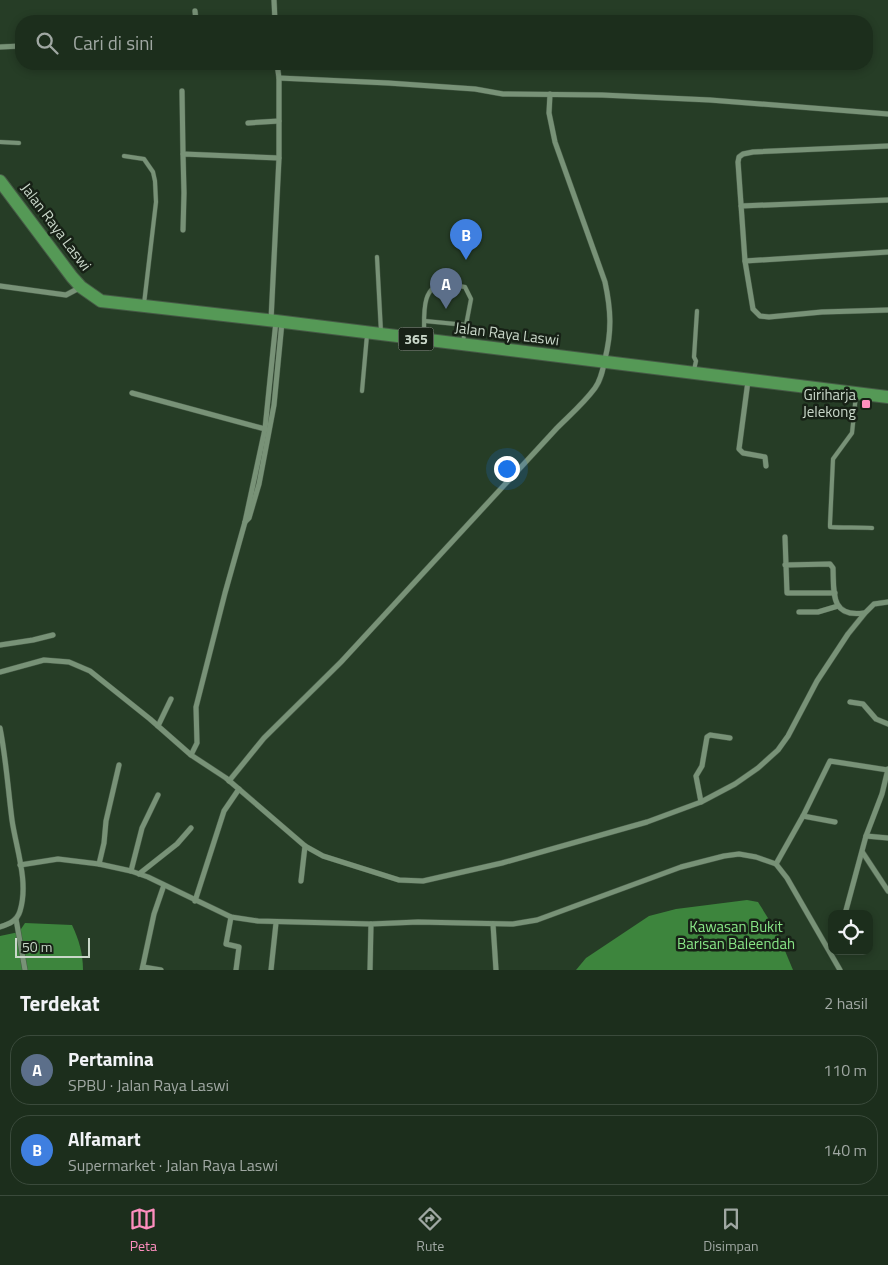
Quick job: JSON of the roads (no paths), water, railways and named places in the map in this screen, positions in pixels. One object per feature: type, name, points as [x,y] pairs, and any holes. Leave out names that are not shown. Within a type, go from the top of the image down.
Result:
[{"type":"main road","name":"Jalan Raya Laswi","points":[[0,180],[81,287],[101,301],[888,397]]},
{"type":"street","points":[[274,0],[275,15]]},
{"type":"street","points":[[195,11],[195,15]]},
{"type":"street","points":[[0,47],[15,46]]},
{"type":"street","points":[[191,755],[197,743],[196,707],[245,522],[267,427],[276,321],[280,121],[277,70]]},
{"type":"street","points":[[278,78],[475,89],[503,94],[602,95],[710,100],[888,114]]},
{"type":"street","points":[[182,91],[183,230]]},
{"type":"street","points":[[229,781],[264,738],[341,662],[596,387],[609,342],[611,321],[609,303],[596,257],[555,142],[549,113],[550,94]]},
{"type":"street","points":[[248,123],[280,121]]},
{"type":"street","points":[[888,146],[743,154],[738,157],[745,261],[753,309],[760,316],[769,317],[822,312],[888,310]]},
{"type":"street","points":[[182,154],[279,158]]},
{"type":"street","points":[[741,206],[888,200]]},
{"type":"street","points":[[745,261],[888,252]]},
{"type":"street","points":[[0,286],[68,295],[81,287]]},
{"type":"street","points":[[748,380],[740,452],[765,457],[766,466]]},
{"type":"street","points":[[132,393],[267,427]]},
{"type":"street","points":[[785,537],[788,594],[834,593]]},
{"type":"street","points":[[785,565],[830,564],[833,568],[834,593],[838,606],[845,612],[855,614],[865,612]]},
{"type":"street","points":[[0,672],[44,660],[69,662],[90,672],[191,755],[239,789],[305,846],[323,856],[399,880],[423,881],[502,863],[610,833],[701,802],[743,779],[778,750],[788,736],[817,681],[865,612],[874,604],[888,602]]},
{"type":"street","points":[[799,612],[818,612],[838,606]]},
{"type":"street","points":[[0,645],[33,640],[53,634]]},
{"type":"street","points":[[158,726],[171,699]]},
{"type":"street","points":[[850,702],[863,704],[876,720],[888,724]]},
{"type":"street","points":[[0,728],[4,746],[22,890],[20,911],[16,918],[9,924],[0,927]]},
{"type":"street","points":[[701,802],[696,776],[702,766],[707,737],[710,735],[730,738]]},
{"type":"street","points":[[776,864],[803,816],[830,761],[888,769],[885,794],[866,836],[846,910]]},
{"type":"street","points":[[99,864],[104,843],[106,821],[119,765]]},
{"type":"street","points":[[196,901],[224,811],[239,789]]},
{"type":"street","points":[[131,871],[142,828],[158,795]]},
{"type":"street","points":[[803,816],[835,822]]},
{"type":"street","points":[[141,875],[177,844],[191,828]]},
{"type":"street","points":[[866,836],[888,838]]},
{"type":"street","points":[[301,881],[305,846]]},
{"type":"street","points":[[863,852],[888,891]]},
{"type":"street","points":[[20,864],[58,859],[99,864],[131,871],[231,917],[276,923],[371,924],[418,922],[513,924],[537,920],[682,867],[708,859],[739,854],[756,857],[776,864],[787,878],[840,970]]},
{"type":"street","points":[[161,970],[143,968],[154,914],[164,885]]},
{"type":"street","points":[[231,917],[226,944],[239,947],[236,970]]},
{"type":"street","points":[[16,918],[24,970]]},
{"type":"street","points":[[271,970],[276,923]]},
{"type":"street","points":[[370,970],[371,924]]},
{"type":"street","points":[[493,924],[496,970]]},
{"type":"lane","points":[[0,142],[19,143]]},
{"type":"lane","points":[[124,156],[144,158],[153,172],[155,181],[156,202],[144,306]]},
{"type":"lane","points":[[377,257],[381,334]]},
{"type":"lane","points":[[424,340],[425,304],[428,292],[434,287],[444,284],[464,287],[471,299],[463,344]]},
{"type":"lane","points":[[693,374],[696,361],[694,357],[696,311]]},
{"type":"lane","points":[[425,321],[466,325]]},
{"type":"lane","points":[[362,392],[367,332]]},
{"type":"lane","points":[[856,393],[852,433],[833,459],[830,527],[872,528]]},
{"type":"place","name":"Alfamart","points":[[466,260]]},
{"type":"place","name":"Pertamina","points":[[446,309]]},
{"type":"place","name":"Giriharja Jelekong","points":[[866,404]]},
{"type":"park label","name":"Kawasan Bukit Barisan Baleendah","points":[[736,936]]}]
